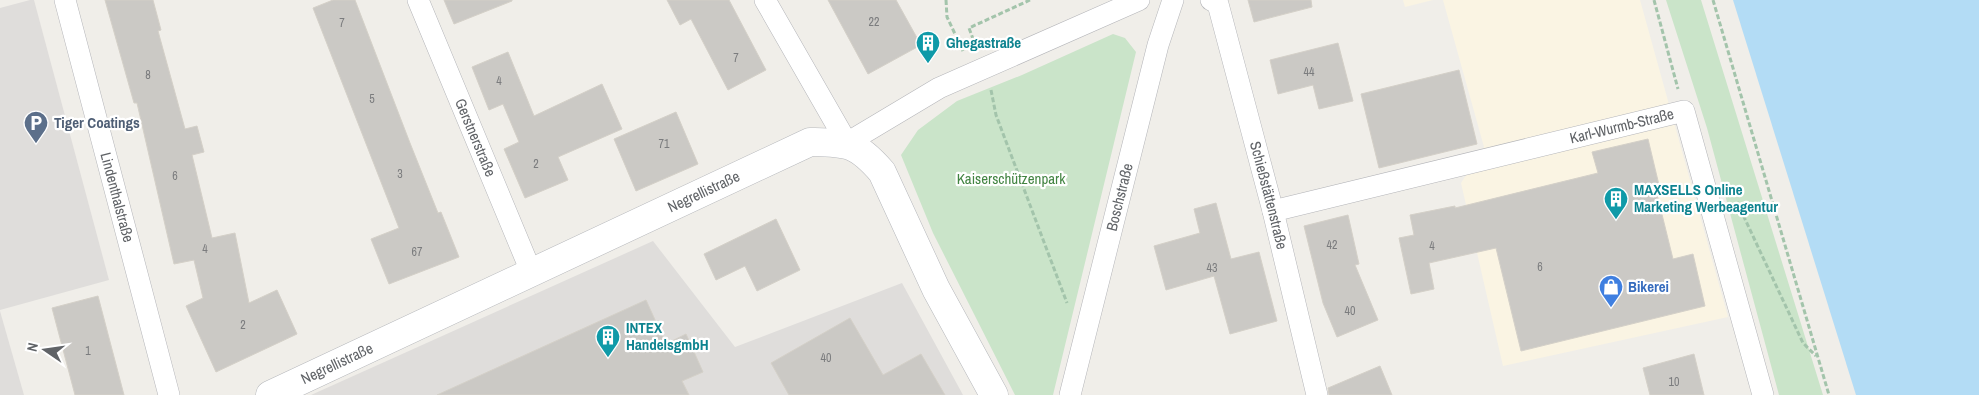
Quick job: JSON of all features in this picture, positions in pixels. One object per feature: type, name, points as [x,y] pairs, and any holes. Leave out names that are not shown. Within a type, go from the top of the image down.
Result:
[{"type":"main road","name":"Negrellistraße","points":[[270,395],[532,274],[810,142],[847,143]]},
{"type":"main road","points":[[847,143],[868,156],[882,172],[936,289],[994,395]]},
{"type":"street","name":"Lindenthalstraße","points":[[65,0],[170,395]]},
{"type":"street","name":"Gerstnerstraße","points":[[418,0],[532,274]]},
{"type":"street","points":[[765,0],[847,143],[938,88],[1139,0]]},
{"type":"street","name":"Boschstraße","points":[[1070,395],[1158,45],[1173,0]]},
{"type":"street","name":"Schießstättenstraße","points":[[1211,0],[1218,4],[1273,211],[1317,395]]},
{"type":"street","name":"Karl-Wurmb-Straße","points":[[1273,211],[1684,111],[1763,395]]},
{"type":"path","points":[[946,0],[947,17],[964,54],[980,70],[990,88],[996,115],[1083,344]]},
{"type":"path","points":[[980,70],[970,28],[1030,0]]},
{"type":"path","points":[[1654,0],[1684,111]]},
{"type":"path","points":[[1712,0],[1829,395]]},
{"type":"path","points":[[1735,200],[1803,343],[1817,356]]},
{"type":"shaded area","name":"Tiger Coatings","points":[[34,0],[109,280],[0,310],[0,8]]},
{"type":"shaded area","points":[[1403,0],[1433,0],[1405,7]]},
{"type":"shaded area","points":[[1443,0],[1640,0],[1728,317],[1503,366],[1461,183],[1484,147]]},
{"type":"shaded area","points":[[653,241],[735,347],[902,283],[963,395],[311,395]]},
{"type":"shaded area","points":[[0,311],[24,395],[0,395]]},
{"type":"green space","points":[[1666,0],[1701,0],[1823,395],[1779,395],[1707,128]]},
{"type":"green space","name":"Kaiserschützenpark","points":[[1113,34],[1125,38],[1136,52],[1053,395],[1015,395],[933,233],[901,155],[918,130],[957,101],[1022,75]]},
{"type":"water","points":[[1733,0],[1979,0],[1979,395],[1856,395]]},
{"type":"building","points":[[105,0],[153,0],[161,30],[158,31],[185,129],[197,126],[204,152],[192,155],[212,238],[235,233],[249,303],[277,290],[297,334],[216,372],[186,306],[203,298],[194,260],[174,264],[137,103],[134,103]]},
{"type":"building","points":[[333,0],[355,0],[438,213],[441,212],[459,257],[389,284],[371,239],[399,228],[313,8]]},
{"type":"building","points":[[444,0],[512,0],[512,1],[454,24]]},
{"type":"building","points":[[667,0],[729,0],[766,70],[728,90],[691,19],[680,25]]},
{"type":"building","points":[[828,0],[896,0],[921,45],[868,74]]},
{"type":"building","points":[[1248,0],[1311,0],[1312,7],[1254,22]]},
{"type":"building","points":[[1338,43],[1353,101],[1319,109],[1313,85],[1278,94],[1270,60]]},
{"type":"building","points":[[508,52],[534,116],[602,84],[622,129],[558,157],[568,180],[525,198],[504,149],[519,142],[503,104],[489,110],[472,67]]},
{"type":"building","points":[[1459,70],[1477,144],[1379,168],[1361,94]]},
{"type":"building","points":[[676,112],[698,164],[636,191],[614,139]]},
{"type":"building","points":[[1648,139],[1659,185],[1655,186],[1673,259],[1693,254],[1705,306],[1521,351],[1496,248],[1429,263],[1434,289],[1411,294],[1399,238],[1414,235],[1410,215],[1455,206],[1455,208],[1598,173],[1592,152]]},
{"type":"building","points":[[1216,203],[1231,259],[1259,252],[1277,321],[1230,334],[1214,276],[1166,290],[1154,246],[1200,233],[1194,209]]},
{"type":"building","points":[[1348,215],[1359,264],[1355,265],[1378,320],[1337,337],[1323,303],[1304,226]]},
{"type":"building","points":[[776,219],[800,270],[757,291],[745,266],[716,280],[704,254]]},
{"type":"building","points":[[98,296],[124,395],[75,395],[52,308]]},
{"type":"building","name":"INTEX HandelsgmbH","points":[[646,300],[666,344],[686,334],[703,372],[682,381],[689,395],[437,395]]},
{"type":"building","points":[[850,318],[883,375],[921,354],[945,395],[789,395],[771,363]]},
{"type":"building","points":[[1694,354],[1704,395],[1650,395],[1643,368]]},
{"type":"building","points":[[1380,366],[1392,395],[1329,395],[1328,388]]},
{"type":"place","name":"Ghegastraße","points":[[928,64]]},
{"type":"place","name":"Tiger Coatings","points":[[36,144]]},
{"type":"place","name":"MAXSELLS Online Marketing Werbeagentur","points":[[1616,220]]},
{"type":"place","name":"Bikerei","points":[[1611,308]]},
{"type":"place","name":"INTEX HandelsgmbH","points":[[608,358]]}]
